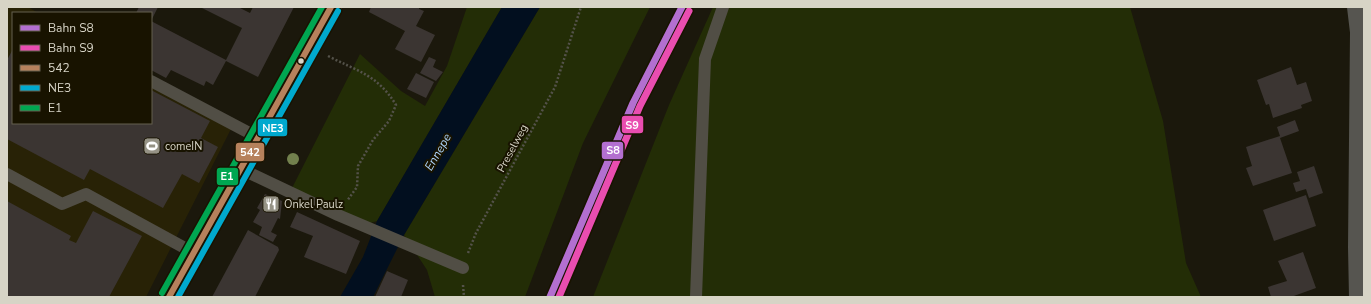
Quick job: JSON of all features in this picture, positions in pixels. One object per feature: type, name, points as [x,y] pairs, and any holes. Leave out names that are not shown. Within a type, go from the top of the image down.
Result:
[{"type":"main road","points":[[169,297],[331,7]]},
{"type":"main road","points":[[1358,7],[1361,32],[1360,297]]},
{"type":"lane","points":[[696,297],[705,59],[723,7]]},
{"type":"lane","points":[[152,82],[259,138]]},
{"type":"lane","points":[[241,169],[338,215],[463,268]]},
{"type":"lane","points":[[7,174],[62,204],[86,194],[194,253]]},
{"type":"path","name":"Preselweg","points":[[464,297],[463,268],[476,233],[555,87],[581,7]]},
{"type":"path","points":[[310,46],[375,79],[387,90],[396,104],[389,121],[372,140],[358,166],[357,187],[338,215]]},
{"type":"shaded area","points":[[7,7],[28,7],[36,12],[12,12],[12,124],[152,124],[152,79],[233,125],[146,297],[7,297]]},
{"type":"green space","points":[[467,7],[502,7],[377,221],[364,225],[290,192],[360,54],[401,91],[425,106],[447,66]]},
{"type":"green space","points":[[540,7],[650,7],[583,143],[525,297],[435,297],[427,270],[404,235]]},
{"type":"green space","points":[[713,7],[718,7],[703,59],[694,297],[593,297],[669,105]]},
{"type":"green space","points":[[726,7],[1130,7],[1163,121],[1186,263],[1201,297],[698,297],[708,60]]},
{"type":"water","name":"Ennepe","points":[[502,7],[540,7],[404,235],[373,297],[340,297],[363,257],[377,221]]},
{"type":"building","points":[[139,7],[158,7],[152,19],[152,12],[136,12]]},
{"type":"building","points":[[200,7],[238,7],[250,13],[253,7],[294,7],[258,77],[226,61],[213,85],[206,81],[204,86],[171,70],[166,78],[152,71],[152,22],[226,60],[242,28]]},
{"type":"building","points":[[371,7],[419,7],[419,9],[424,11],[416,26],[435,35],[421,62],[395,49],[405,31],[369,12]]},
{"type":"building","points":[[12,51],[12,124],[152,124],[152,91],[210,121],[201,138],[218,147],[199,183],[182,174],[163,208],[90,169],[84,180],[7,139],[7,60]]},
{"type":"building","points":[[429,57],[436,60],[433,67],[443,72],[436,81],[420,73]]},
{"type":"building","points":[[1291,67],[1297,85],[1306,82],[1312,101],[1301,105],[1302,108],[1273,118],[1269,104],[1266,105],[1257,80]]},
{"type":"building","points":[[416,73],[434,82],[426,98],[407,89]]},
{"type":"building","points":[[1295,120],[1299,131],[1280,138],[1292,173],[1253,186],[1246,168],[1252,166],[1246,147],[1280,136],[1277,127]]},
{"type":"building","points":[[1314,166],[1323,193],[1309,198],[1306,189],[1296,192],[1293,183],[1300,181],[1297,172]]},
{"type":"building","points":[[265,194],[282,201],[280,219],[278,218],[271,232],[277,235],[273,242],[259,235],[262,227],[253,222],[260,210],[257,208]]},
{"type":"building","points":[[1306,195],[1316,226],[1274,241],[1263,210]]},
{"type":"building","points":[[7,201],[71,236],[69,240],[76,243],[93,211],[142,236],[109,297],[10,297],[7,295]]},
{"type":"building","points":[[297,212],[360,241],[346,274],[304,257],[313,236],[290,227]]},
{"type":"building","points":[[248,230],[278,247],[279,250],[255,297],[212,297]]},
{"type":"building","points":[[1303,252],[1316,288],[1291,297],[1271,297],[1268,287],[1287,281],[1278,261]]},
{"type":"building","points":[[387,271],[408,280],[401,297],[375,297]]},
{"type":"rail line","name":"S8","points":[[550,297],[633,103],[682,7]]},
{"type":"rail line","name":"S9","points":[[559,297],[640,106],[689,11]]},
{"type":"transit line","name":"E1","points":[[162,293],[322,7]]},
{"type":"transit line","name":"542","points":[[169,297],[331,7]]},
{"type":"transit line","name":"NE3","points":[[178,297],[338,11]]},
{"type":"place","name":"comeIN","points":[[152,146]]},
{"type":"place","name":"Onkel Paulz","points":[[271,204]]}]
